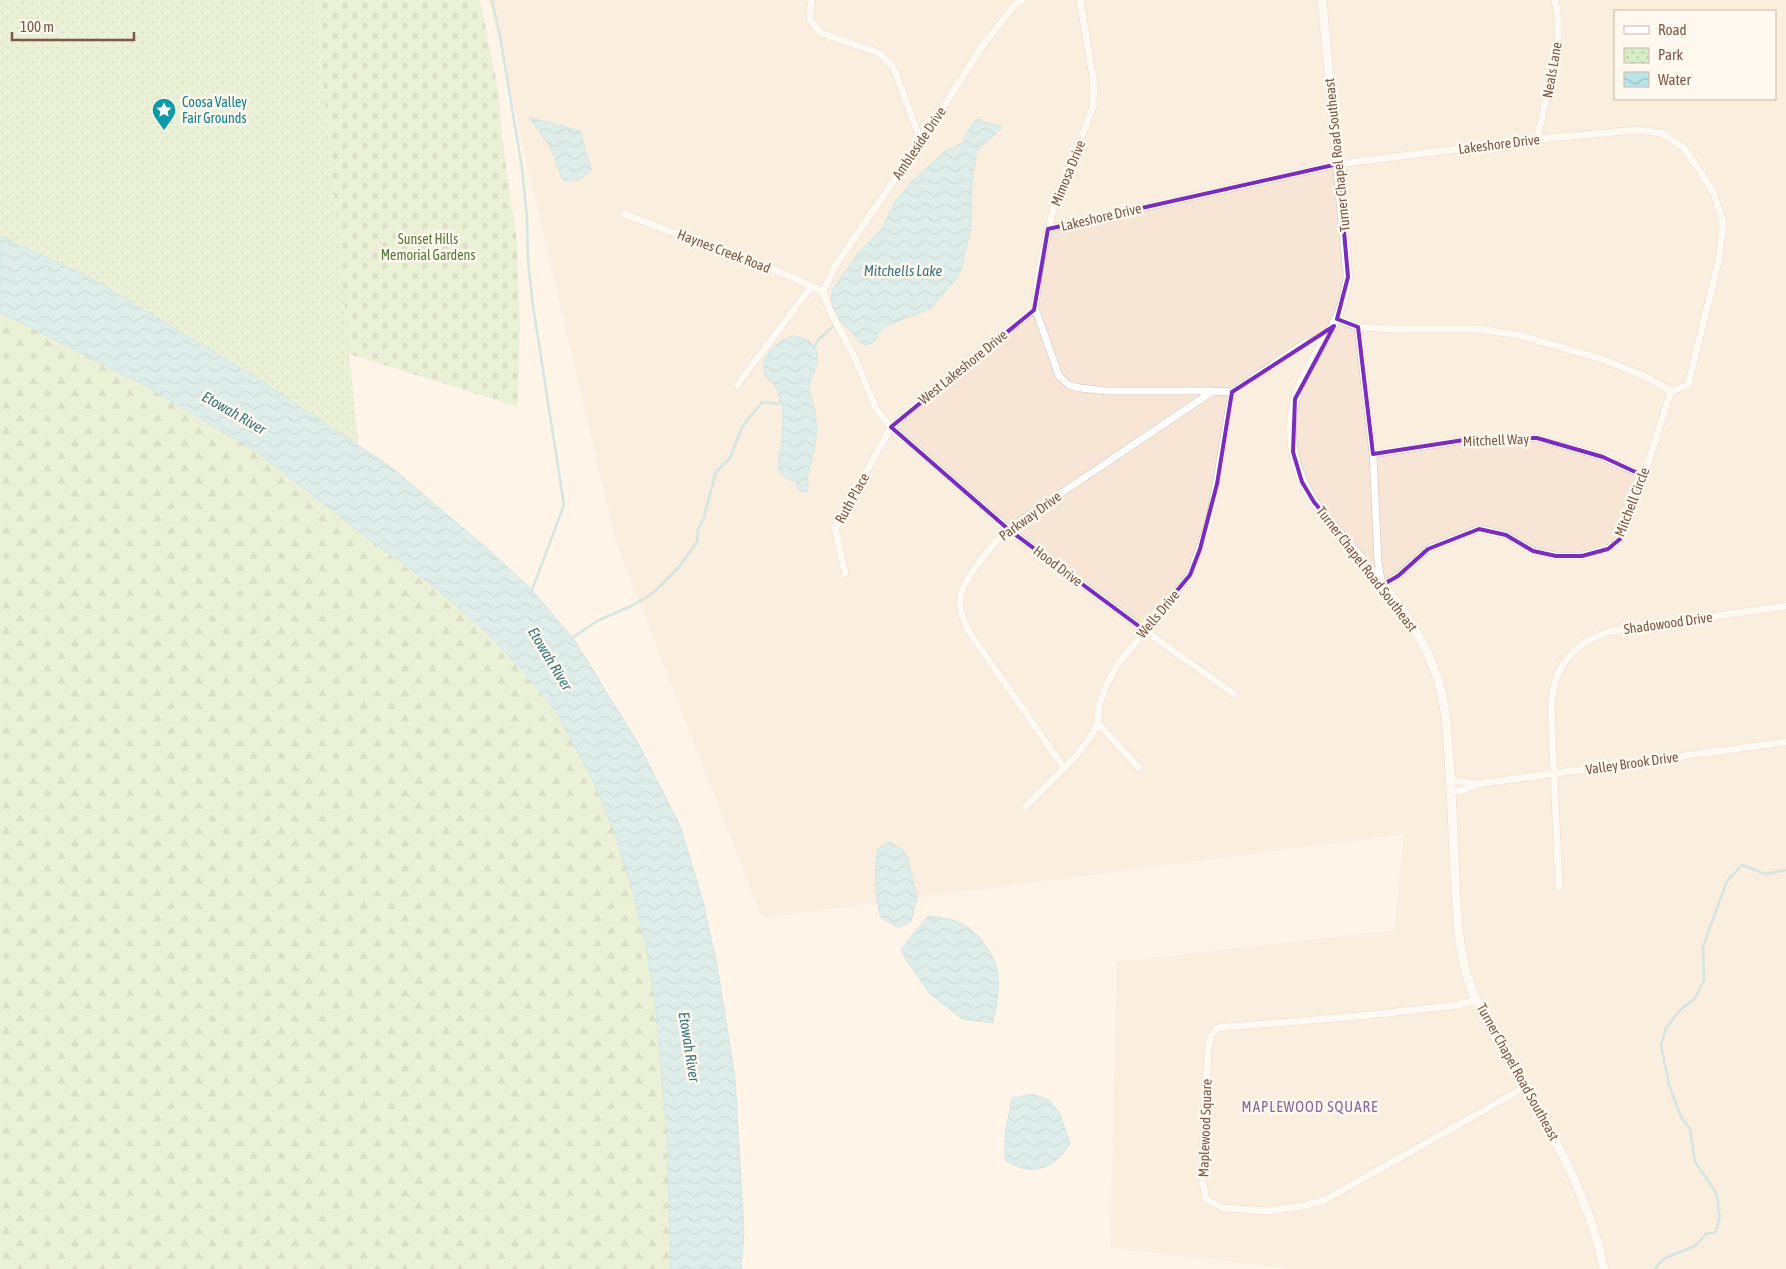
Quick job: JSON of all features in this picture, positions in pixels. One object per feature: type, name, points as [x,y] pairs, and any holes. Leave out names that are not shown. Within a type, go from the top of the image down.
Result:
[{"type":"street","points":[[812,0],[810,20],[822,33],[879,53],[894,69],[921,141]]},
{"type":"street","name":"Ambleside Drive","points":[[823,292],[835,266],[921,141],[985,42],[1016,4],[1022,0]]},
{"type":"street","name":"Mimosa Drive","points":[[1080,0],[1094,83],[1092,107],[1056,198],[1039,270],[1035,309],[1060,376],[1068,385],[1106,391],[1232,392]]},
{"type":"street","name":"Turner Chapel Road Southeast","points":[[1322,0],[1348,277],[1338,319],[1305,374],[1295,399],[1291,430],[1295,463],[1302,482],[1314,502],[1405,614],[1430,659],[1437,677],[1446,721],[1458,935],[1464,963],[1477,1000],[1494,1034],[1562,1152],[1577,1184],[1592,1224],[1604,1269]]},
{"type":"street","name":"Neals Lane","points":[[1538,139],[1558,48],[1558,17],[1555,0]]},
{"type":"street","name":"Lakeshore Drive","points":[[1048,229],[1338,164],[1538,139],[1637,130],[1662,133],[1684,148],[1700,170],[1714,194],[1723,223],[1719,259],[1688,385],[1671,391]]},
{"type":"street","name":"Haynes Creek Road","points":[[624,214],[790,276],[823,292]]},
{"type":"street","points":[[737,385],[811,287]]},
{"type":"street","points":[[823,292],[830,311],[855,358],[876,409],[892,427]]},
{"type":"street","name":"West Lakeshore Drive","points":[[892,427],[958,369],[1035,309]]},
{"type":"street","points":[[1338,319],[1358,327],[1477,329],[1518,335],[1605,360],[1644,376],[1671,391]]},
{"type":"street","points":[[1358,327],[1373,454],[1378,562],[1382,585]]},
{"type":"street","points":[[1232,392],[1305,343],[1327,338]]},
{"type":"street","name":"Parkway Drive","points":[[1064,768],[967,629],[961,612],[960,599],[964,586],[998,538],[1008,529],[1213,391]]},
{"type":"street","name":"Mitchell Circle","points":[[1382,585],[1398,576],[1428,549],[1479,529],[1506,535],[1533,551],[1556,556],[1582,556],[1608,549],[1620,539],[1644,476],[1671,391]]},
{"type":"street","name":"Wells Drive","points":[[1025,806],[1076,756],[1090,737],[1098,723],[1099,705],[1105,688],[1117,665],[1190,575],[1210,519],[1232,392]]},
{"type":"street","name":"Hood Drive","points":[[892,427],[1008,529],[1234,694]]},
{"type":"street","name":"Ruth Place","points":[[845,573],[835,528],[892,427]]},
{"type":"street","name":"Mitchell Way","points":[[1373,454],[1477,438],[1512,436],[1537,438],[1603,457],[1644,476]]},
{"type":"street","name":"Shadowood Drive","points":[[1554,774],[1552,694],[1562,665],[1574,650],[1603,634],[1786,606]]},
{"type":"street","points":[[1098,723],[1139,768]]},
{"type":"street","name":"Valley Brook Drive","points":[[1451,791],[1461,791],[1477,784],[1786,742]]},
{"type":"street","points":[[1554,774],[1559,887]]},
{"type":"street","name":"Valley Brook Drive","points":[[1450,781],[1460,780],[1477,784]]},
{"type":"street","name":"Maplewood Square","points":[[1477,1000],[1458,1005],[1370,1015],[1217,1028],[1211,1036],[1208,1047],[1202,1178],[1206,1199],[1223,1208],[1268,1211],[1303,1206],[1325,1200],[1525,1087]]},
{"type":"highlighted area","points":[[1338,164],[1348,277],[1337,319],[1358,327],[1373,454],[1477,438],[1537,438],[1603,457],[1644,476],[1620,539],[1608,549],[1582,556],[1556,556],[1533,551],[1506,535],[1479,529],[1428,549],[1398,576],[1382,585],[1314,502],[1302,482],[1293,452],[1295,399],[1334,326],[1232,392],[1217,484],[1200,549],[1190,575],[1144,630],[1008,529],[891,427],[1034,310],[1048,229]]},
{"type":"shaded area","points":[[489,0],[1786,0],[1786,1269],[1294,1269],[1110,1248],[1117,962],[1394,930],[1404,834],[762,918],[616,542]]},
{"type":"green space","name":"Coosa Valley Fair Grounds","points":[[0,0],[315,0],[361,471],[0,263]]},
{"type":"green space","name":"Sunset Hills Memorial Gardens","points":[[315,0],[480,0],[499,94],[502,138],[517,242],[520,326],[518,407],[349,354]]},
{"type":"green space","points":[[0,312],[151,389],[257,452],[456,605],[514,662],[555,710],[594,783],[615,834],[633,892],[646,946],[655,1003],[667,1133],[671,1269],[0,1269]]},
{"type":"water","points":[[529,117],[580,131],[591,170],[578,180],[563,180],[550,147]]},
{"type":"water","name":"Mitchells Lake","points":[[979,119],[1002,128],[979,148],[976,154],[971,193],[971,230],[962,267],[957,278],[930,309],[885,326],[872,343],[866,345],[861,343],[840,320],[833,309],[831,298],[833,289],[859,252],[881,230],[895,202],[913,180],[946,151],[963,143],[966,133],[976,120]]},
{"type":"water","name":"Etowah River","points":[[0,236],[91,278],[257,378],[391,467],[489,550],[532,590],[575,641],[639,745],[681,828],[703,902],[717,965],[735,1078],[744,1232],[741,1269],[671,1269],[667,1133],[655,1003],[646,946],[633,892],[615,834],[594,783],[555,710],[521,669],[456,605],[257,452],[151,389],[0,312]]},
{"type":"water","points":[[794,336],[809,341],[817,354],[816,367],[809,387],[814,408],[816,434],[807,492],[799,491],[796,482],[784,477],[779,470],[783,409],[776,389],[766,377],[764,368],[764,362],[771,350],[782,341]]},
{"type":"water","points":[[889,842],[903,850],[908,859],[917,898],[911,921],[899,928],[881,918],[876,892],[875,875],[878,849]]},
{"type":"water","points":[[928,916],[947,919],[966,926],[975,933],[989,951],[996,964],[998,976],[998,996],[993,1023],[962,1019],[930,994],[905,958],[901,949]]},
{"type":"water","points":[[1033,1094],[1050,1101],[1060,1114],[1070,1143],[1064,1152],[1050,1165],[1042,1168],[1024,1169],[1005,1160],[1005,1134],[1012,1098]]},
{"type":"waterway","points":[[492,0],[500,36],[522,168],[533,306],[564,505],[532,590]]},
{"type":"waterway","points":[[814,347],[818,340],[840,320]]},
{"type":"waterway","points":[[572,638],[597,621],[647,597],[678,568],[697,542],[698,529],[703,520],[716,472],[730,458],[742,427],[762,402],[778,404],[780,400]]},
{"type":"waterway","points":[[1655,1269],[1665,1258],[1695,1246],[1706,1234],[1716,1232],[1720,1215],[1714,1189],[1695,1162],[1690,1129],[1681,1117],[1669,1085],[1661,1045],[1666,1028],[1679,1011],[1695,998],[1704,980],[1703,947],[1727,881],[1742,865],[1765,874],[1786,870]]},
{"type":"place","name":"Coosa Valley Fair Grounds","points":[[164,131]]},
{"type":"district","name":"MAPLEWOOD SQUARE","points":[[1310,1107]]}]
